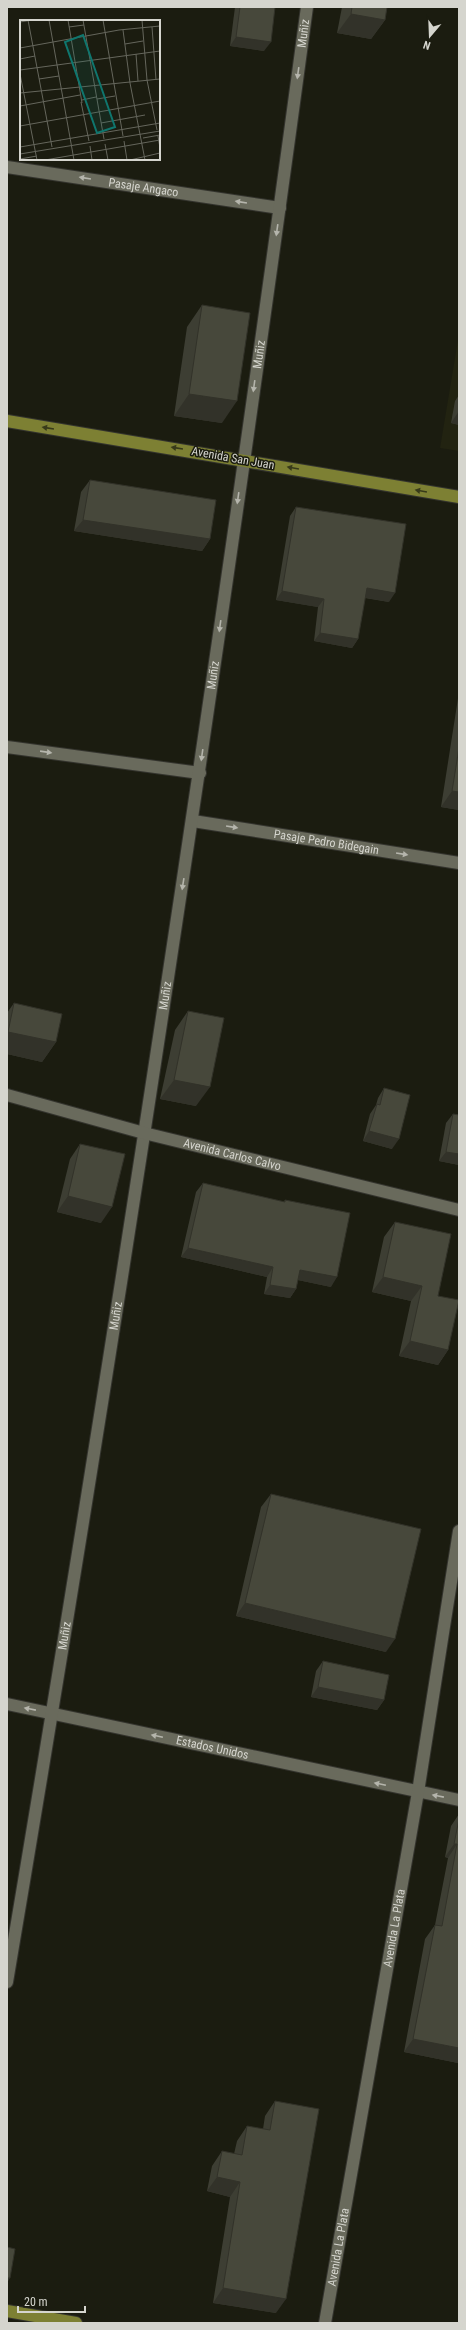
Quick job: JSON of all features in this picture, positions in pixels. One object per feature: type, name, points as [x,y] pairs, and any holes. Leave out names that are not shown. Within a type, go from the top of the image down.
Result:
[{"type":"main road","name":"Avenida San Juan","points":[[7,421],[243,459],[459,497]]},
{"type":"main road","points":[[7,2311],[76,2323]]},
{"type":"street","name":"Muñiz","points":[[7,1982],[53,1713],[193,821],[307,7]]},
{"type":"street","name":"Pasaje Angaco","points":[[7,166],[280,208]]},
{"type":"street","points":[[7,747],[200,773]]},
{"type":"street","name":"Pasaje Pedro Bidegain","points":[[193,821],[459,863]]},
{"type":"street","name":"Avenida Carlos Calvo","points":[[7,1095],[144,1133],[459,1210]]},
{"type":"street","name":"Avenida La Plata","points":[[325,2323],[418,1792],[459,1531]]},
{"type":"street","name":"Estados Unidos","points":[[7,1704],[459,1800]]},
{"type":"shaded area","points":[[459,334],[459,451],[440,448]]},
{"type":"building","points":[[240,7],[275,7],[271,42],[236,37]]},
{"type":"building","points":[[352,7],[387,7],[385,20],[351,14]]},
{"type":"building","points":[[202,305],[250,313],[237,401],[189,394]]},
{"type":"building","points":[[90,480],[216,500],[210,539],[83,520]]},
{"type":"building","points":[[296,507],[406,524],[395,593],[367,588],[358,639],[320,633],[324,599],[282,591]]},
{"type":"building","points":[[459,748],[459,792],[452,791]]},
{"type":"building","points":[[14,1003],[62,1014],[56,1042],[8,1032]]},
{"type":"building","points":[[188,1011],[224,1018],[210,1087],[174,1080]]},
{"type":"building","points":[[384,1088],[410,1095],[399,1139],[369,1131],[377,1104],[380,1105]]},
{"type":"building","points":[[453,1114],[459,1115],[459,1154],[446,1152]]},
{"type":"building","points":[[80,1144],[125,1154],[112,1207],[68,1196]]},
{"type":"building","points":[[203,1183],[285,1202],[285,1200],[350,1213],[337,1277],[300,1270],[296,1289],[270,1285],[273,1267],[188,1248]]},
{"type":"building","points":[[395,1222],[451,1234],[438,1296],[459,1300],[448,1350],[410,1341],[422,1286],[383,1277]]},
{"type":"building","points":[[271,1494],[421,1529],[395,1639],[245,1603]]},
{"type":"building","points":[[323,1661],[389,1675],[384,1700],[318,1687]]},
{"type":"building","points":[[459,1819],[459,2048],[413,2039],[435,1925],[442,1926],[457,1844],[454,1844]]},
{"type":"building","points":[[275,2101],[319,2109],[286,2299],[223,2288],[240,2182],[217,2177],[222,2151],[242,2155],[247,2126],[270,2130]]},
{"type":"building","points":[[7,2247],[15,2249],[10,2278],[7,2278]]}]
